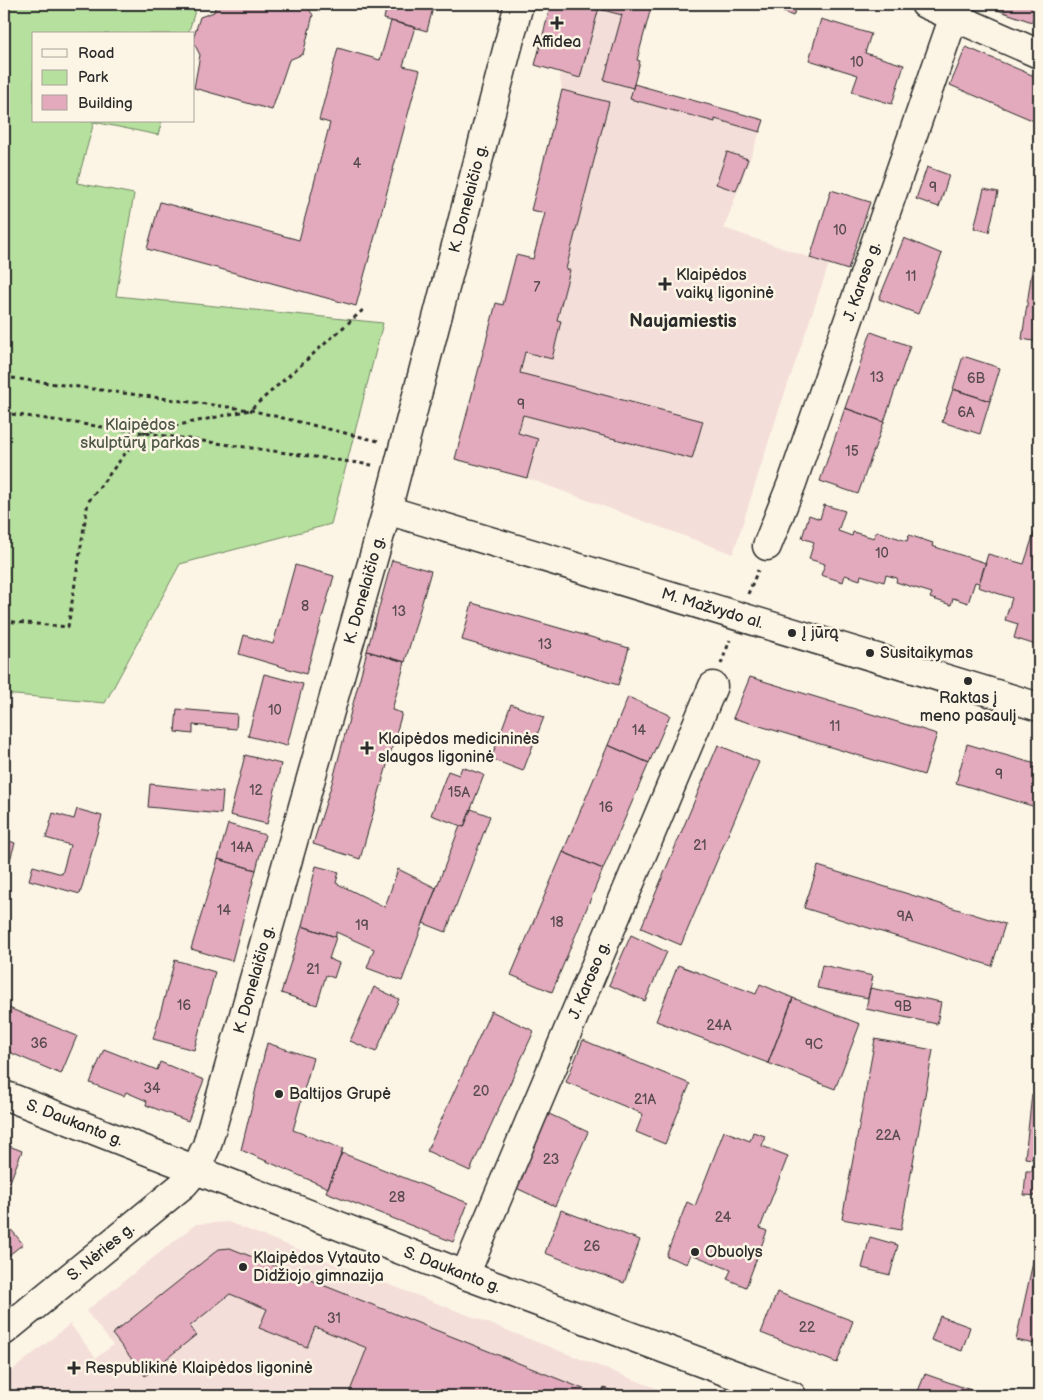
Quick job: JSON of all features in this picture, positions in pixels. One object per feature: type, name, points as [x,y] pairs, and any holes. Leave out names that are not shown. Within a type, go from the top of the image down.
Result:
[{"type":"street","name":"K. Donelaičio g.","points":[[195,1172],[207,1145],[256,977],[387,510],[518,4]]},
{"type":"street","points":[[925,4],[1039,54]]},
{"type":"street","name":"J. Karoso g.","points":[[767,546],[792,484],[954,16]]},
{"type":"street","name":"M. Mažvydo al.","points":[[387,510],[1039,707]]},
{"type":"street","name":"J. Karoso g.","points":[[465,1275],[713,686]]},
{"type":"street","name":"S. Daukanto g.","points":[[4,1095],[195,1172],[465,1275],[792,1396]]},
{"type":"street","name":"S. Nėries g.","points":[[4,1331],[168,1198],[195,1172]]},
{"type":"path","points":[[4,621],[68,627],[88,502],[141,433],[250,410],[364,309]]},
{"type":"path","points":[[4,377],[250,410],[400,458]]},
{"type":"path","points":[[4,413],[141,433],[400,458]]},
{"type":"path","points":[[4,417],[12,414]]},
{"type":"shaded area","name":"Klaipėdos vaikų ligoninė","points":[[551,4],[652,4],[637,59],[640,61],[630,99],[714,122],[715,119],[760,132],[724,228],[829,264],[775,422],[733,554],[527,478],[455,459],[516,255],[533,259],[545,214],[531,210],[562,90],[559,72],[535,65]]},
{"type":"shaded area","name":"Klaipėdos Vytauto Didžiojo gimnazija","points":[[228,1222],[676,1396],[4,1396],[4,1377],[70,1324],[96,1358],[113,1345],[86,1311],[196,1224]]},
{"type":"green space","name":"Klaipėdos skulptūrų parkas","points":[[4,4],[197,4],[189,32],[32,32],[32,122],[94,122],[77,183],[134,194],[116,296],[383,323],[331,524],[180,564],[105,703],[4,694]]},
{"type":"green space","name":"Klaipėdos skulptūrų parkas","points":[[94,122],[162,122],[158,135]]},
{"type":"building","points":[[216,4],[305,4],[313,15],[303,54],[289,60],[272,110],[195,88],[200,55],[195,45],[195,33],[200,17],[214,12]]},
{"type":"building","points":[[387,4],[434,4],[427,31],[384,19]]},
{"type":"building","points":[[551,4],[600,4],[580,78],[535,65]]},
{"type":"building","points":[[600,4],[652,4],[637,60],[640,61],[633,88],[604,80],[622,15],[599,9]]},
{"type":"building","points":[[763,4],[798,4],[793,16]]},
{"type":"building","points":[[980,4],[1038,4],[1032,22]]},
{"type":"building","points":[[821,19],[871,34],[865,53],[904,65],[892,104],[852,92],[858,75],[809,60]]},
{"type":"building","points":[[391,21],[415,27],[403,66],[420,70],[356,306],[147,249],[160,202],[299,240],[330,123],[319,120],[338,48],[380,60]]},
{"type":"building","points":[[966,47],[1039,78],[1039,123],[950,85]]},
{"type":"building","points":[[634,84],[764,120],[760,132],[715,119],[715,122],[630,99]]},
{"type":"building","points":[[562,90],[609,102],[566,269],[570,270],[557,320],[561,321],[552,359],[525,352],[520,373],[703,421],[692,459],[523,415],[518,433],[538,439],[527,478],[455,459],[496,303],[503,305],[516,255],[533,259],[545,213],[531,210]]},
{"type":"building","points":[[727,152],[748,159],[736,191],[716,184]]},
{"type":"building","points":[[927,167],[949,175],[939,207],[916,199]]},
{"type":"building","points":[[984,189],[998,192],[989,232],[974,228]]},
{"type":"building","points":[[831,190],[870,202],[848,270],[810,258]]},
{"type":"building","points":[[1039,223],[1039,271],[1032,270]]},
{"type":"building","points":[[904,238],[942,254],[918,314],[879,299]]},
{"type":"building","points":[[1032,270],[1039,271],[1039,342],[1022,339]]},
{"type":"building","points":[[871,332],[910,346],[884,422],[845,408]]},
{"type":"building","points":[[963,356],[1000,368],[990,401],[953,389]]},
{"type":"building","points":[[953,389],[990,401],[980,434],[942,422]]},
{"type":"building","points":[[845,408],[884,422],[858,494],[820,481]]},
{"type":"building","points":[[824,505],[845,511],[838,531],[852,536],[853,532],[874,538],[876,531],[907,541],[909,535],[933,543],[932,546],[986,563],[979,583],[975,582],[968,603],[953,598],[951,605],[930,598],[932,593],[896,582],[897,578],[886,575],[884,582],[861,575],[860,580],[845,575],[843,582],[821,575],[825,564],[809,559],[814,542],[802,538],[809,515],[820,519]]},
{"type":"building","points":[[1034,533],[1039,535],[1039,646],[1014,638],[1018,624],[1005,620],[1012,598],[978,587],[988,554],[1024,564]]},
{"type":"building","points":[[392,560],[431,571],[405,662],[367,651]]},
{"type":"building","points":[[295,565],[334,576],[306,674],[239,654],[244,635],[273,644]]},
{"type":"building","points":[[472,603],[629,648],[618,685],[462,640]]},
{"type":"building","name":"Klaipėdos medicininės slaugos ligoninė","points":[[367,651],[405,662],[392,710],[402,713],[360,859],[313,844],[332,783]]},
{"type":"building","points":[[264,674],[303,684],[287,746],[248,736]]},
{"type":"building","points":[[750,677],[937,734],[924,775],[733,718]]},
{"type":"building","points":[[628,697],[670,715],[649,763],[608,745]]},
{"type":"building","points":[[511,704],[544,717],[523,771],[491,759]]},
{"type":"building","points":[[177,709],[237,714],[236,729],[193,725],[193,734],[175,732]]},
{"type":"building","points":[[967,744],[1039,765],[1039,808],[956,783]]},
{"type":"building","points":[[608,745],[649,763],[603,869],[563,852]]},
{"type":"building","points":[[718,745],[759,762],[681,945],[641,928]]},
{"type":"building","points":[[245,755],[281,764],[267,824],[230,815]]},
{"type":"building","points":[[462,767],[484,775],[464,827],[431,815],[448,771],[459,775]]},
{"type":"building","points":[[150,784],[223,792],[221,814],[148,807]]},
{"type":"building","points":[[77,809],[102,816],[80,894],[29,880],[33,866],[62,874],[70,845],[46,838],[53,813],[74,819]]},
{"type":"building","points":[[471,809],[490,816],[446,932],[423,923],[460,826],[464,827]]},
{"type":"building","points":[[228,824],[265,835],[256,870],[218,859]]},
{"type":"building","points":[[4,839],[15,843],[7,870],[4,869]]},
{"type":"building","points":[[563,852],[603,869],[552,992],[511,975]]},
{"type":"building","points":[[218,859],[256,870],[232,961],[191,949]]},
{"type":"building","points":[[316,866],[339,872],[336,883],[385,907],[398,869],[436,888],[402,981],[367,968],[374,949],[336,932],[336,937],[302,926]]},
{"type":"building","points":[[818,866],[1005,924],[992,966],[804,908]]},
{"type":"building","points":[[302,926],[336,937],[329,959],[339,963],[334,978],[326,975],[317,1005],[281,993]]},
{"type":"building","points":[[631,935],[667,952],[645,1001],[609,985]]},
{"type":"building","points":[[175,960],[215,972],[194,1050],[153,1039]]},
{"type":"building","points":[[678,965],[756,994],[760,984],[793,998],[768,1063],[656,1021]]},
{"type":"building","points":[[822,965],[873,976],[868,998],[817,988]]},
{"type":"building","points":[[374,987],[399,999],[376,1052],[350,1041]]},
{"type":"building","points":[[870,988],[941,1002],[937,1024],[866,1009]]},
{"type":"building","points":[[793,998],[860,1024],[835,1089],[768,1063]]},
{"type":"building","points":[[4,1006],[77,1036],[61,1074],[4,1050]]},
{"type":"building","points":[[491,1011],[534,1031],[470,1171],[427,1151]]},
{"type":"building","points":[[875,1039],[933,1050],[901,1230],[842,1219]]},
{"type":"building","points":[[583,1040],[690,1084],[665,1144],[636,1132],[643,1114],[566,1082]]},
{"type":"building","name":"Baltijos Grupė","points":[[267,1043],[313,1058],[293,1130],[343,1149],[328,1188],[241,1150]]},
{"type":"building","points":[[104,1049],[157,1070],[160,1062],[204,1080],[188,1121],[146,1105],[147,1101],[126,1092],[124,1096],[90,1083]]},
{"type":"building","points":[[1032,1094],[1039,1095],[1039,1196],[1024,1195],[1026,1171],[1032,1171],[1034,1159],[1025,1158]]},
{"type":"building","points":[[547,1113],[588,1132],[555,1206],[514,1187]]},
{"type":"building","points":[[724,1131],[750,1141],[753,1132],[765,1136],[762,1146],[788,1156],[760,1228],[767,1231],[746,1287],[727,1279],[731,1270],[691,1254],[687,1264],[666,1256],[687,1202],[695,1206]]},
{"type":"building","points":[[4,1144],[22,1151],[6,1192],[4,1191]]},
{"type":"building","points":[[342,1153],[468,1203],[453,1242],[326,1192]]},
{"type":"building","points":[[561,1210],[640,1240],[624,1283],[545,1253]]},
{"type":"building","points":[[4,1221],[23,1244],[4,1259]]},
{"type":"building","points":[[870,1237],[898,1245],[890,1275],[862,1268]]},
{"type":"building","points":[[230,1248],[601,1396],[348,1396],[367,1348],[315,1327],[307,1347],[259,1328],[267,1309],[230,1294],[190,1326],[196,1335],[145,1376],[112,1334],[219,1249]]},
{"type":"building","points":[[1035,1253],[1039,1254],[1039,1345],[1016,1340]]},
{"type":"building","points":[[777,1292],[853,1321],[837,1363],[761,1333]]},
{"type":"building","points":[[940,1316],[970,1327],[962,1351],[931,1340]]},
{"type":"building","points":[[925,1374],[988,1396],[916,1396]]},
{"type":"building","points":[[604,1388],[626,1396],[601,1396]]},
{"type":"place","name":"Affidea","points":[[557,23]]},
{"type":"place","name":"Klaipėdos vaikų ligoninė","points":[[665,284]]},
{"type":"place","name":"Į jūrą","points":[[792,633]]},
{"type":"place","name":"Susitaikymas","points":[[870,653]]},
{"type":"place","name":"Raktas į meno pasaulį","points":[[968,681]]},
{"type":"place","name":"Klaipėdos medicininės slaugos ligoninė","points":[[367,748]]},
{"type":"place","name":"Baltijos Grupė","points":[[279,1094]]},
{"type":"place","name":"Obuolys","points":[[695,1252]]},
{"type":"place","name":"Klaipėdos Vytauto Didžiojo gimnazija","points":[[243,1267]]},
{"type":"place","name":"Respublikinė Klaipėdos ligoninė","points":[[74,1368]]},
{"type":"district","name":"Naujamiestis","points":[[683,321]]}]
